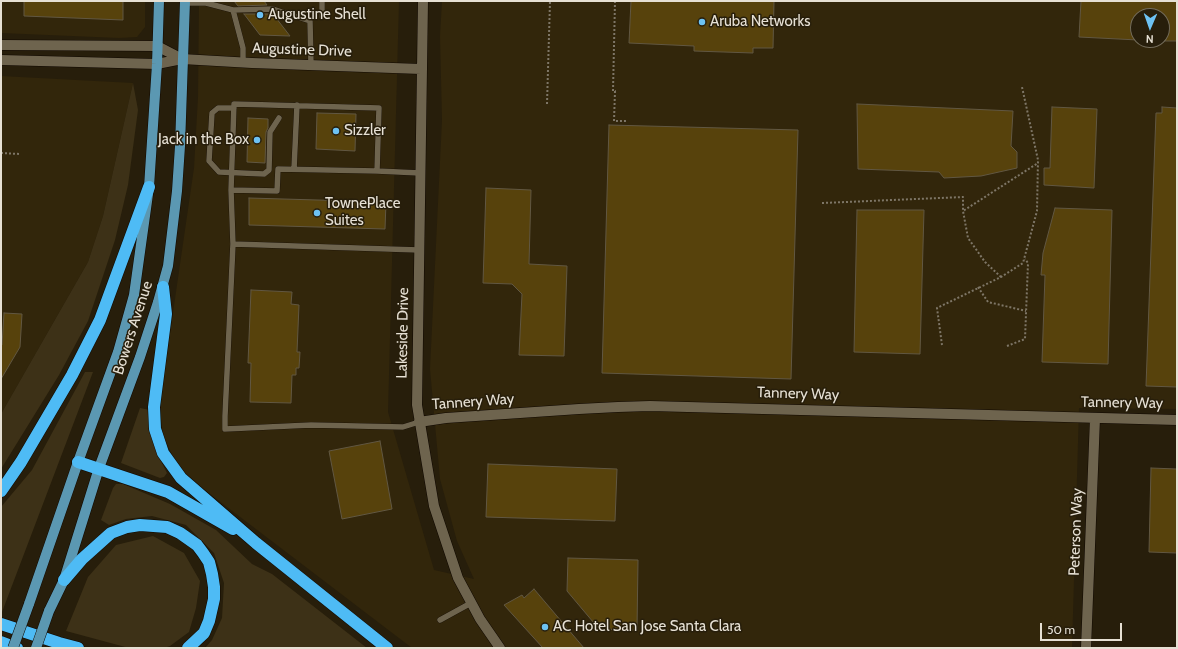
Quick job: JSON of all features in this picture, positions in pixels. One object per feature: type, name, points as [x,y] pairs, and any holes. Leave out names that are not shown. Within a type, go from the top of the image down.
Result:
[{"type":"highway","points":[[1,491],[21,462],[72,375],[100,320],[149,187]]},
{"type":"highway","points":[[163,287],[166,314],[154,407],[155,429],[163,453],[181,478],[256,543],[387,648]]},
{"type":"highway","points":[[78,462],[168,492],[256,543]]},
{"type":"highway","points":[[64,580],[82,559],[111,533],[127,527],[140,525],[167,527],[180,532],[197,545],[203,553],[210,568],[214,587],[214,599],[209,622],[204,633],[188,648]]},
{"type":"highway","points":[[1,624],[78,648]]},
{"type":"highway","points":[[1,642],[17,648]]},
{"type":"main road","name":"Bowers Avenue","points":[[13,648],[30,604],[78,462],[118,352],[134,295],[143,239],[149,187],[157,64],[159,1]]},
{"type":"main road","name":"Bowers Avenue","points":[[36,648],[49,611],[64,580],[99,468],[140,357],[163,287],[168,266],[177,191],[180,146],[185,2]]},
{"type":"street","name":"Lakeside Drive","points":[[423,1],[416,405],[434,506],[458,578],[480,619],[500,648]]},
{"type":"street","name":"Augustine Drive","points":[[1,45],[157,46],[182,59]]},
{"type":"street","name":"Augustine Drive","points":[[1,60],[157,64],[182,59],[243,63],[421,69]]},
{"type":"street","name":"Tannery Way","points":[[419,422],[453,418],[618,406],[754,408],[1177,420]]},
{"type":"street","name":"Peterson Way","points":[[1086,648],[1095,418]]},
{"type":"lane","points":[[322,1],[322,17]]},
{"type":"lane","points":[[185,2],[206,3],[233,10],[273,9],[310,21],[310,65]]},
{"type":"lane","points":[[233,10],[243,48],[243,63]]},
{"type":"lane","points":[[377,171],[379,108],[234,104],[231,172],[233,244],[225,429],[311,426],[402,427],[419,422]]},
{"type":"lane","points":[[294,169],[297,105]]},
{"type":"lane","points":[[234,108],[218,108],[212,113],[209,161],[219,172],[264,174],[268,170],[270,132],[279,118]]},
{"type":"lane","points":[[231,190],[277,191],[278,169],[420,173]]},
{"type":"lane","points":[[233,244],[419,250]]},
{"type":"lane","points":[[440,620],[471,603]]},
{"type":"path","points":[[547,104],[550,1]]},
{"type":"path","points":[[615,1],[613,91],[615,91],[614,121],[627,121]]},
{"type":"path","points":[[942,345],[937,308],[1001,277],[1023,263],[1037,211],[1038,163],[1022,87]]},
{"type":"path","points":[[1,154],[20,154]]},
{"type":"path","points":[[962,211],[1038,163]]},
{"type":"path","points":[[822,203],[963,197],[962,211],[968,238],[985,262],[1001,277]]},
{"type":"path","points":[[1007,346],[1025,339],[1028,263],[1024,258]]},
{"type":"path","points":[[978,288],[988,302],[1026,311]]},
{"type":"shaded area","points":[[1,1],[145,1],[145,27],[137,37],[119,38],[1,33]]},
{"type":"shaded area","points":[[199,1],[399,1],[388,412],[434,570],[474,579],[457,541],[440,479],[430,369],[442,120],[440,36],[442,1],[1177,1],[1177,409],[1079,408],[1072,648],[412,648],[189,478],[174,459],[163,435],[161,420],[161,395],[194,168],[198,97]]},
{"type":"shaded area","points":[[1,76],[133,83],[103,216],[88,262],[1,414]]},
{"type":"shaded area","points":[[133,83],[138,110],[128,185],[115,240],[88,321],[59,375],[1,469],[1,414],[88,262],[103,216]]},
{"type":"shaded area","points":[[85,372],[93,372],[1,612],[1,507],[32,470]]},
{"type":"shaded area","points":[[140,408],[150,410],[160,459],[167,473],[164,477],[160,478],[121,463]]},
{"type":"shaded area","points":[[116,484],[123,484],[170,504],[216,530],[252,564],[272,574],[367,648],[205,648],[212,640],[222,618],[224,583],[214,553],[186,525],[152,516],[126,519],[109,525],[101,520],[113,488]]},
{"type":"shaded area","points":[[153,536],[184,553],[200,581],[196,608],[189,632],[170,646],[164,648],[129,648],[66,631],[88,577],[116,545]]},
{"type":"building","points":[[24,1],[123,1],[123,20],[24,16]]},
{"type":"building","points":[[234,1],[264,1],[267,5],[238,6]]},
{"type":"building","name":"Aruba Networks","points":[[631,1],[774,1],[773,48],[753,48],[753,53],[694,51],[694,46],[629,43]]},
{"type":"building","points":[[1081,1],[1177,1],[1177,41],[1170,41],[1170,8],[1130,8],[1130,40],[1079,37]]},
{"type":"building","name":"Augustine Shell","points":[[244,14],[273,14],[290,36],[260,35]]},
{"type":"building","points":[[857,104],[1013,111],[1011,146],[1017,152],[1017,168],[981,176],[944,178],[939,172],[858,169]]},
{"type":"building","points":[[1052,107],[1097,109],[1094,188],[1044,185],[1044,168],[1050,168]]},
{"type":"building","points":[[1162,107],[1177,108],[1177,387],[1146,386],[1156,113],[1162,113]]},
{"type":"building","name":"Sizzler","points":[[317,113],[356,114],[355,151],[316,149]]},
{"type":"building","name":"Jack in the Box","points":[[248,118],[268,119],[265,163],[247,162]]},
{"type":"building","points":[[609,125],[798,130],[791,379],[602,373]]},
{"type":"building","points":[[486,188],[531,190],[529,264],[567,266],[564,356],[519,355],[522,294],[512,284],[483,283]]},
{"type":"building","name":"TownePlace Suites","points":[[249,198],[386,202],[385,229],[249,225]]},
{"type":"building","points":[[1055,208],[1112,210],[1108,364],[1042,362],[1045,275],[1041,275],[1043,253]]},
{"type":"building","points":[[857,210],[924,210],[920,354],[854,352]]},
{"type":"building","points":[[251,290],[292,292],[291,304],[299,305],[297,352],[300,352],[299,368],[296,368],[296,375],[292,375],[291,403],[250,402],[251,363],[248,363]]},
{"type":"building","points":[[4,313],[22,314],[20,347],[1,379],[1,345]]},
{"type":"building","points":[[380,441],[392,509],[342,519],[329,451]]},
{"type":"building","points":[[488,464],[617,469],[615,521],[486,517]]},
{"type":"building","points":[[1151,468],[1177,469],[1177,553],[1149,552]]},
{"type":"building","points":[[568,558],[638,560],[637,630],[599,629],[567,591]]},
{"type":"building","name":"AC Hotel San Jose Santa Clara","points":[[534,589],[584,648],[543,648],[504,605],[522,595],[524,598]]},
{"type":"place","name":"Augustine Shell","points":[[260,15]]},
{"type":"place","name":"Aruba Networks","points":[[702,22]]},
{"type":"place","name":"Sizzler","points":[[336,131]]},
{"type":"place","name":"Jack in the Box","points":[[257,140]]},
{"type":"place","name":"TownePlace Suites","points":[[317,213]]},
{"type":"place","name":"AC Hotel San Jose Santa Clara","points":[[545,627]]}]
